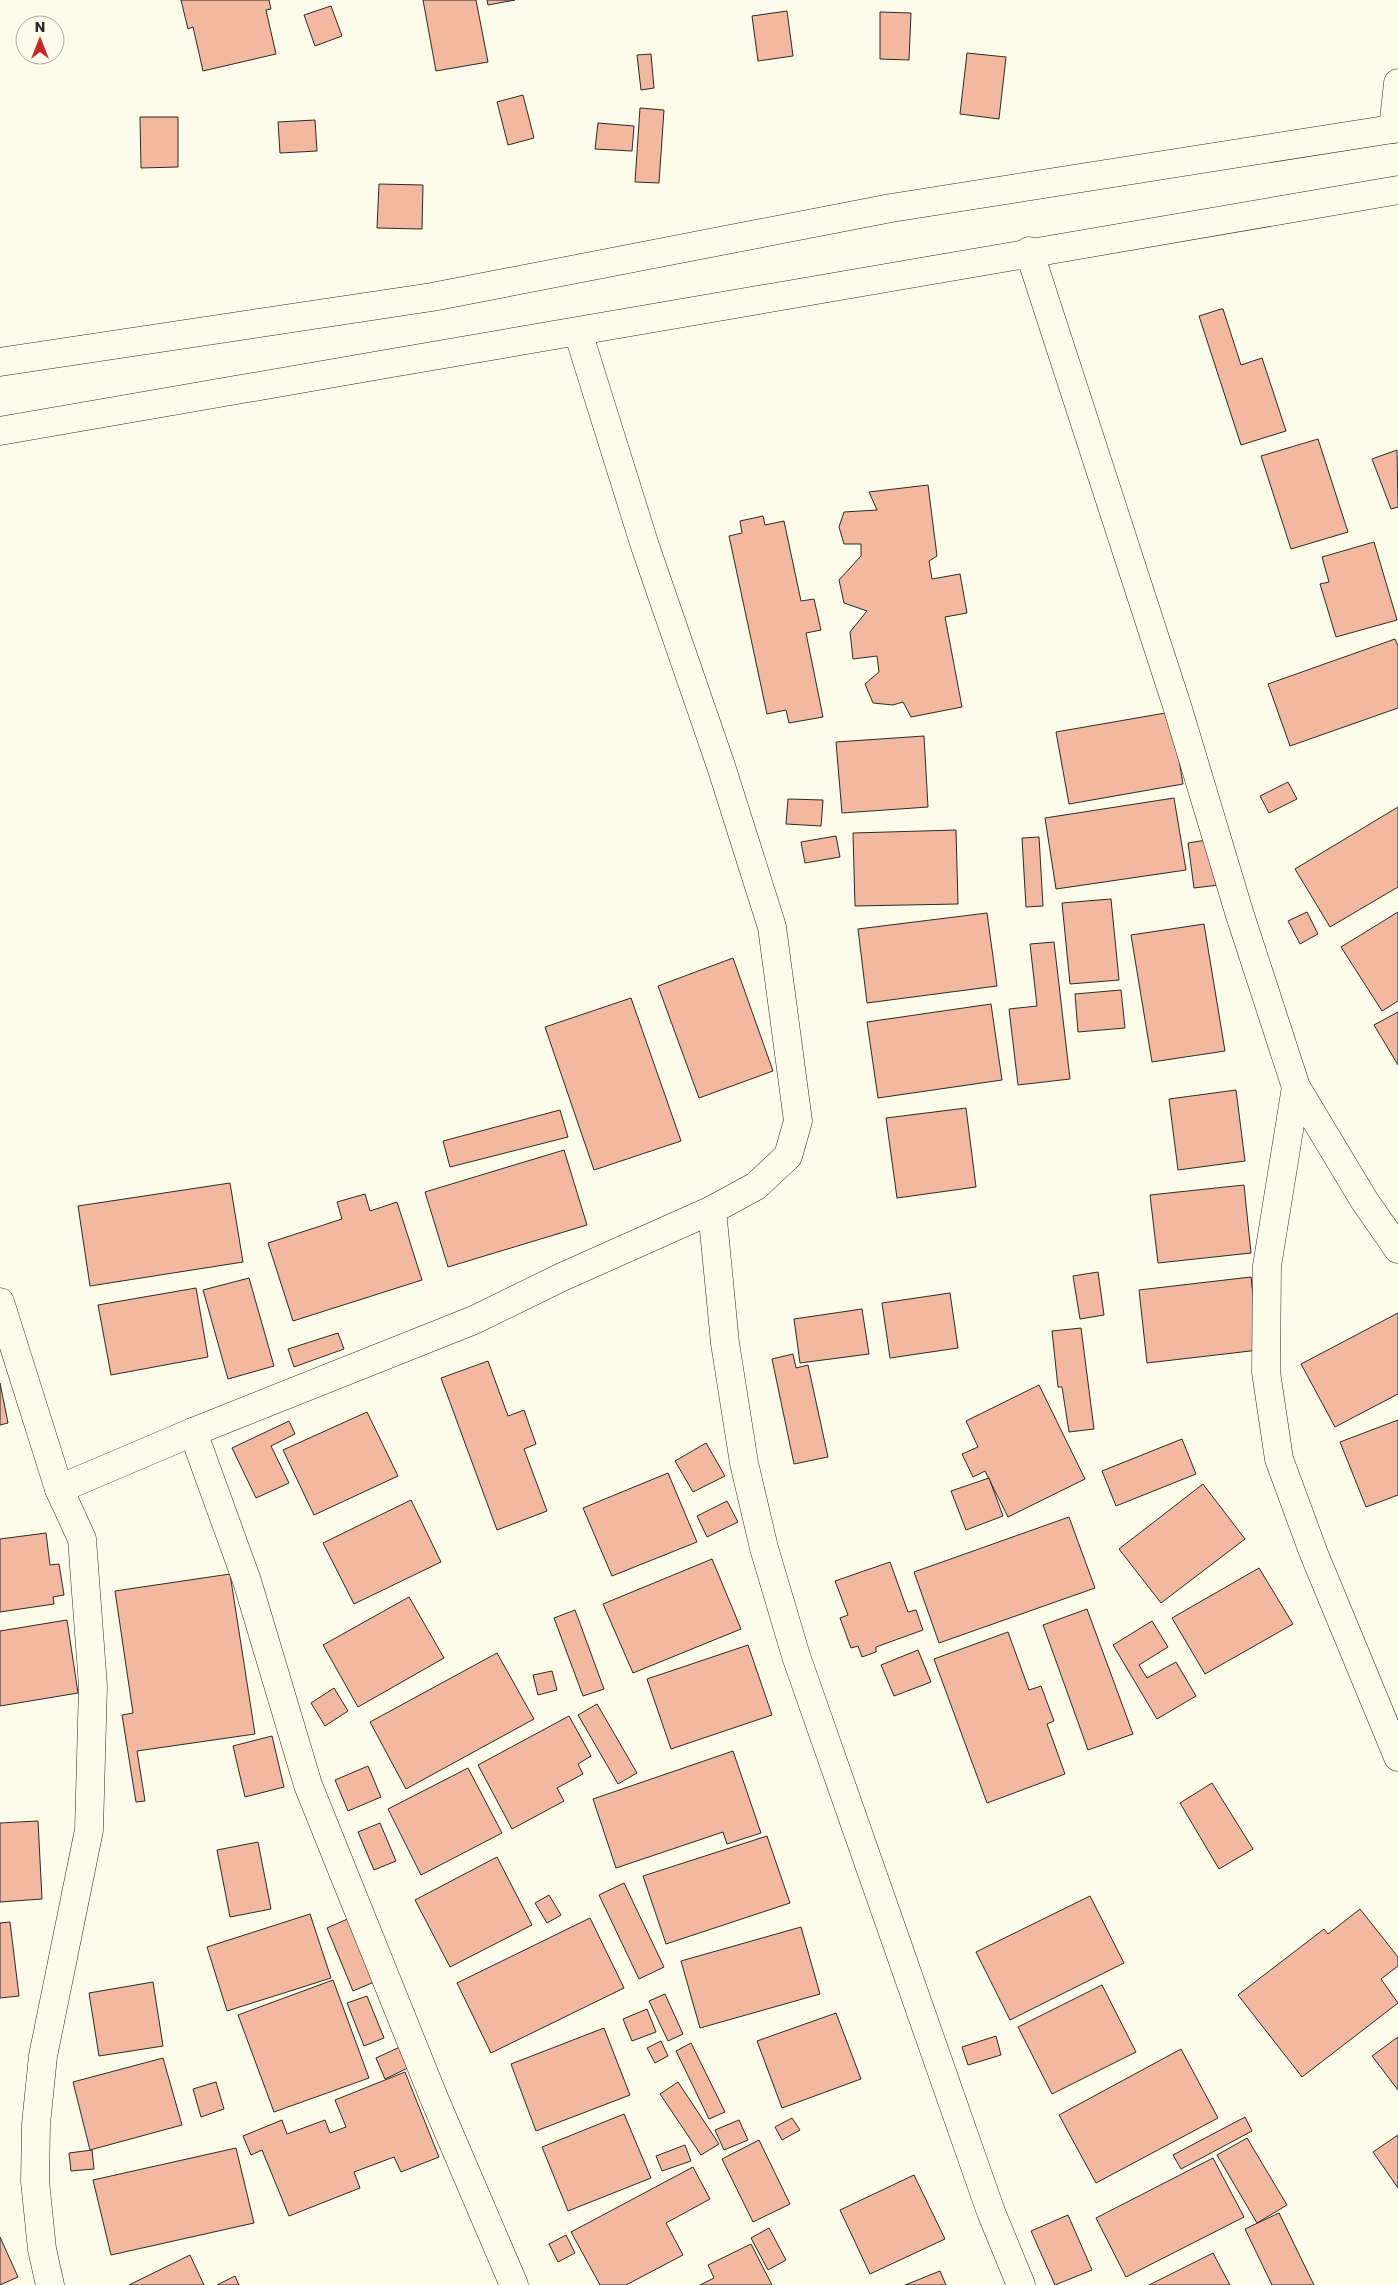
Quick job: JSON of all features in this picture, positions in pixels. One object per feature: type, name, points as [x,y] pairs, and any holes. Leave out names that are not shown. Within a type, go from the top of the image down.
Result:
[{"type":"street","points":[[0,362],[432,297],[891,208],[1395,129],[1398,83]]},
{"type":"street","points":[[0,431],[578,332],[1029,251],[1398,190]]},
{"type":"street","points":[[1029,251],[1175,700],[1239,912],[1296,1086],[1364,1200],[1398,1249]]},
{"type":"street","points":[[58,1489],[193,1432],[474,1320],[562,1277],[712,1210],[756,1186],[788,1156],[798,1121],[772,927],[721,766],[645,546],[578,332]]},
{"type":"street","points":[[1296,1086],[1267,1266],[1266,1372],[1279,1459],[1314,1554],[1398,1757]]},
{"type":"street","points":[[712,1210],[731,1380],[744,1463],[764,1548],[799,1666],[991,2212],[1021,2285]]},
{"type":"street","points":[[0,1302],[58,1489],[82,1539],[93,1686],[89,1830],[43,2056],[36,2124],[35,2181],[42,2249],[50,2285]]},
{"type":"street","points":[[193,1432],[247,1581],[308,1784],[434,2098],[514,2285]]},
{"type":"building","points":[[181,0],[269,0],[271,9],[266,10],[276,54],[203,71],[193,27],[188,29]]},
{"type":"building","points":[[423,0],[476,0],[488,62],[436,71]]},
{"type":"building","points":[[487,0],[515,0],[488,5]]},
{"type":"building","points":[[331,6],[342,36],[315,46],[304,15]]},
{"type":"building","points":[[787,11],[793,56],[758,61],[752,16]]},
{"type":"building","points":[[880,12],[911,13],[909,60],[880,59]]},
{"type":"building","points":[[967,53],[1006,57],[999,119],[960,114]]},
{"type":"building","points":[[651,54],[654,88],[641,90],[637,55]]},
{"type":"building","points":[[523,95],[534,138],[508,145],[497,102]]},
{"type":"building","points":[[640,108],[664,110],[659,183],[635,182]]},
{"type":"building","points":[[140,117],[178,117],[178,167],[141,168]]},
{"type":"building","points":[[315,120],[317,151],[280,153],[278,122]]},
{"type":"building","points":[[598,123],[634,126],[632,151],[595,149]]},
{"type":"building","points":[[379,184],[423,185],[422,229],[377,228]]},
{"type":"building","points":[[1223,309],[1241,365],[1262,358],[1286,431],[1241,445],[1199,316]]},
{"type":"building","points":[[1318,439],[1348,532],[1291,549],[1261,456]]},
{"type":"building","points":[[1397,450],[1398,507],[1391,509],[1372,459]]},
{"type":"building","points":[[928,485],[937,556],[929,561],[932,579],[960,574],[967,613],[945,617],[962,707],[911,717],[903,702],[893,705],[873,703],[865,684],[879,672],[877,656],[853,659],[850,632],[867,611],[844,603],[839,580],[861,556],[861,544],[844,544],[839,527],[844,512],[877,510],[869,492]]},
{"type":"building","points":[[763,516],[765,525],[784,521],[801,601],[814,599],[821,630],[806,633],[823,717],[789,723],[786,710],[767,714],[729,536],[742,533],[740,521]]},
{"type":"building","points":[[1374,542],[1397,620],[1336,637],[1320,584],[1329,582],[1322,557]]},
{"type":"building","points":[[1395,639],[1398,646],[1398,708],[1290,746],[1268,684]]},
{"type":"building","points":[[1171,712],[1183,784],[1069,804],[1056,732]]},
{"type":"building","points":[[924,736],[928,807],[842,813],[836,742]]},
{"type":"building","points":[[1288,782],[1297,799],[1269,813],[1260,796]]},
{"type":"building","points":[[1174,798],[1186,870],[1056,889],[1045,818]]},
{"type":"building","points":[[788,799],[823,800],[821,826],[786,824]]},
{"type":"building","points":[[1398,807],[1398,887],[1330,927],[1295,869]]},
{"type":"building","points":[[956,830],[958,904],[855,906],[853,833]]},
{"type":"building","points":[[836,836],[840,857],[805,863],[801,842]]},
{"type":"building","points":[[1039,837],[1043,906],[1026,907],[1022,838]]},
{"type":"building","points":[[1213,839],[1219,885],[1194,888],[1188,843]]},
{"type":"building","points":[[1111,899],[1119,980],[1070,984],[1062,903]]},
{"type":"building","points":[[1307,912],[1318,934],[1300,944],[1288,921]]},
{"type":"building","points":[[1398,912],[1398,1001],[1382,1011],[1341,947]]},
{"type":"building","points":[[987,913],[997,986],[867,1003],[858,929]]},
{"type":"building","points":[[1204,924],[1225,1051],[1152,1062],[1131,935]]},
{"type":"building","points":[[1054,942],[1070,1079],[1018,1085],[1009,1009],[1037,1006],[1030,944]]},
{"type":"building","points":[[733,958],[773,1071],[699,1098],[658,986]]},
{"type":"building","points":[[1121,990],[1125,1028],[1078,1032],[1075,994]]},
{"type":"building","points":[[631,998],[681,1141],[594,1170],[545,1027]]},
{"type":"building","points":[[991,1004],[1002,1080],[878,1098],[867,1022]]},
{"type":"building","points":[[1398,1012],[1398,1065],[1374,1025]]},
{"type":"building","points":[[1236,1090],[1245,1161],[1178,1170],[1169,1099]]},
{"type":"building","points":[[966,1108],[976,1187],[897,1198],[886,1118]]},
{"type":"building","points":[[560,1110],[568,1137],[450,1167],[443,1141]]},
{"type":"building","points":[[564,1150],[587,1225],[448,1267],[425,1192]]},
{"type":"building","points":[[230,1183],[243,1262],[90,1286],[78,1206]]},
{"type":"building","points":[[1244,1185],[1251,1253],[1158,1263],[1150,1195]]},
{"type":"building","points":[[365,1194],[370,1211],[397,1202],[422,1280],[293,1321],[268,1243],[342,1219],[337,1202]]},
{"type":"building","points":[[1098,1272],[1104,1315],[1080,1319],[1073,1276]]},
{"type":"building","points":[[1251,1277],[1259,1350],[1147,1363],[1139,1290]]},
{"type":"building","points":[[249,1278],[274,1366],[228,1379],[203,1290]]},
{"type":"building","points":[[196,1288],[208,1357],[111,1375],[98,1305]]},
{"type":"building","points":[[950,1293],[958,1348],[890,1358],[882,1303]]},
{"type":"building","points":[[862,1309],[869,1354],[800,1363],[794,1319]]},
{"type":"building","points":[[1398,1313],[1398,1394],[1335,1427],[1301,1364]]},
{"type":"building","points":[[1081,1328],[1094,1429],[1069,1432],[1062,1387],[1058,1387],[1052,1331]]},
{"type":"building","points":[[338,1333],[344,1349],[294,1367],[288,1349]]},
{"type":"building","points":[[793,1354],[796,1368],[808,1365],[828,1457],[794,1464],[772,1359]]},
{"type":"building","points":[[488,1361],[508,1416],[524,1410],[536,1444],[524,1449],[547,1511],[497,1530],[441,1378]]},
{"type":"building","points":[[0,1383],[8,1423],[0,1425]]},
{"type":"building","points":[[1039,1385],[1085,1479],[1008,1517],[985,1471],[973,1477],[962,1454],[978,1447],[966,1421]]},
{"type":"building","points":[[367,1412],[398,1476],[314,1515],[283,1450]]},
{"type":"building","points":[[1398,1420],[1398,1495],[1366,1507],[1340,1442]]},
{"type":"building","points":[[289,1421],[295,1434],[271,1446],[289,1483],[256,1498],[232,1448]]},
{"type":"building","points":[[1182,1439],[1196,1474],[1116,1506],[1102,1471]]},
{"type":"building","points":[[706,1443],[725,1476],[693,1492],[675,1461]]},
{"type":"building","points":[[668,1473],[697,1542],[612,1576],[583,1508]]},
{"type":"building","points":[[989,1478],[1003,1516],[966,1530],[951,1491]]},
{"type":"building","points":[[1203,1484],[1245,1539],[1161,1603],[1119,1549]]},
{"type":"building","points":[[411,1500],[441,1562],[354,1604],[323,1543]]},
{"type":"building","points":[[727,1501],[738,1522],[707,1537],[697,1516]]},
{"type":"building","points":[[1069,1517],[1095,1588],[939,1643],[914,1572]]},
{"type":"building","points":[[46,1533],[50,1565],[59,1564],[64,1595],[53,1597],[54,1604],[0,1612],[0,1539]]},
{"type":"building","points":[[712,1559],[741,1629],[633,1673],[603,1604]]},
{"type":"building","points":[[890,1562],[908,1612],[916,1610],[923,1630],[876,1647],[876,1652],[862,1657],[858,1646],[851,1648],[840,1618],[848,1615],[835,1581]]},
{"type":"building","points":[[1259,1568],[1293,1624],[1205,1674],[1172,1618]]},
{"type":"building","points":[[230,1574],[255,1734],[137,1751],[145,1801],[136,1802],[122,1715],[133,1713],[115,1591]]},
{"type":"building","points":[[409,1597],[444,1658],[358,1707],[323,1645]]},
{"type":"building","points":[[1087,1609],[1133,1734],[1088,1750],[1043,1625]]},
{"type":"building","points":[[575,1610],[604,1689],[583,1696],[554,1618]]},
{"type":"building","points":[[67,1620],[78,1693],[0,1706],[0,1631]]},
{"type":"building","points":[[1152,1621],[1168,1647],[1139,1665],[1147,1678],[1176,1662],[1196,1696],[1157,1719],[1113,1645]]},
{"type":"building","points":[[1008,1632],[1029,1690],[1041,1686],[1054,1721],[1047,1724],[1065,1774],[987,1803],[934,1659]]},
{"type":"building","points":[[748,1645],[772,1715],[671,1749],[647,1679]]},
{"type":"building","points":[[918,1650],[931,1682],[894,1696],[881,1665]]},
{"type":"building","points":[[497,1653],[534,1719],[406,1789],[370,1722]]},
{"type":"building","points":[[552,1671],[557,1690],[538,1695],[533,1675]]},
{"type":"building","points":[[334,1688],[348,1711],[325,1726],[311,1703]]},
{"type":"building","points":[[597,1704],[637,1773],[618,1784],[578,1715]]},
{"type":"building","points":[[569,1716],[591,1756],[578,1764],[583,1774],[557,1788],[564,1801],[512,1829],[478,1765]]},
{"type":"building","points":[[272,1736],[284,1787],[245,1797],[233,1746]]},
{"type":"building","points":[[733,1751],[761,1833],[727,1844],[723,1832],[616,1868],[593,1799]]},
{"type":"building","points":[[368,1766],[381,1797],[348,1811],[335,1780]]},
{"type":"building","points":[[468,1768],[502,1833],[421,1875],[388,1809]]},
{"type":"building","points":[[1212,1783],[1253,1849],[1219,1869],[1180,1803]]},
{"type":"building","points":[[38,1821],[42,1899],[0,1902],[0,1823]]},
{"type":"building","points":[[380,1823],[396,1861],[374,1870],[358,1832]]},
{"type":"building","points":[[767,1836],[790,1903],[666,1944],[643,1876]]},
{"type":"building","points":[[258,1842],[271,1909],[230,1917],[217,1850]]},
{"type":"building","points":[[497,1857],[532,1925],[450,1967],[415,1900]]},
{"type":"building","points":[[624,1883],[664,1967],[639,1979],[599,1895]]},
{"type":"building","points":[[549,1895],[561,1915],[547,1923],[535,1903]]},
{"type":"building","points":[[1090,1896],[1124,1963],[1010,2020],[976,1952]]},
{"type":"building","points":[[1360,1909],[1398,1957],[1398,1966],[1381,1979],[1398,2003],[1302,2077],[1238,1995],[1324,1929],[1328,1934]]},
{"type":"building","points":[[310,1914],[331,1978],[227,2011],[207,1947]]},
{"type":"building","points":[[352,1917],[379,1980],[353,1991],[327,1928]]},
{"type":"building","points":[[590,1918],[624,1988],[491,2053],[457,1983]]},
{"type":"building","points":[[10,1922],[19,1996],[0,1998],[0,1923]]},
{"type":"building","points":[[801,1927],[820,1994],[700,2028],[681,1961]]},
{"type":"building","points":[[333,1980],[369,2078],[274,2112],[238,2015]]},
{"type":"building","points":[[153,1982],[163,2046],[99,2056],[89,1993]]},
{"type":"building","points":[[1102,1985],[1136,2052],[1052,2094],[1018,2027]]},
{"type":"building","points":[[665,1994],[683,2034],[668,2041],[649,2001]]},
{"type":"building","points":[[367,1996],[384,2038],[364,2046],[347,2003]]},
{"type":"building","points":[[647,2009],[656,2032],[632,2041],[623,2019]]},
{"type":"building","points":[[836,2013],[861,2079],[782,2108],[757,2041]]},
{"type":"building","points":[[604,2028],[630,2095],[536,2131],[511,2064]]},
{"type":"building","points":[[996,2036],[1001,2055],[968,2065],[962,2047]]},
{"type":"building","points":[[1398,2037],[1398,2090],[1372,2056]]},
{"type":"building","points":[[661,2041],[668,2056],[655,2063],[647,2048]]},
{"type":"building","points":[[691,2043],[725,2112],[709,2119],[676,2051]]},
{"type":"building","points":[[402,2046],[412,2066],[385,2079],[376,2058]]},
{"type":"building","points":[[1181,2049],[1218,2118],[1096,2183],[1059,2115]]},
{"type":"building","points":[[163,2058],[182,2125],[90,2150],[73,2082]]},
{"type":"building","points":[[405,2072],[439,2157],[401,2172],[394,2157],[354,2172],[360,2188],[289,2216],[262,2150],[251,2155],[243,2136],[282,2120],[287,2134],[325,2120],[330,2133],[346,2127],[335,2100]]},
{"type":"building","points":[[216,2082],[224,2109],[201,2117],[193,2089]]},
{"type":"building","points":[[678,2082],[719,2144],[701,2155],[660,2094]]},
{"type":"building","points":[[624,2114],[651,2178],[568,2211],[542,2147]]},
{"type":"building","points":[[1245,2117],[1252,2131],[1181,2169],[1173,2155]]},
{"type":"building","points":[[792,2118],[800,2130],[782,2140],[775,2127]]},
{"type":"building","points":[[739,2120],[748,2140],[724,2150],[715,2130]]},
{"type":"building","points":[[1398,2135],[1398,2188],[1373,2152]]},
{"type":"building","points":[[1247,2138],[1287,2205],[1257,2223],[1217,2155]]},
{"type":"building","points":[[759,2140],[790,2204],[753,2222],[722,2159]]},
{"type":"building","points":[[685,2145],[691,2161],[662,2171],[656,2156]]},
{"type":"building","points":[[236,2148],[254,2223],[111,2255],[93,2180]]},
{"type":"building","points":[[92,2150],[94,2169],[71,2171],[69,2153]]},
{"type":"building","points":[[1213,2158],[1244,2217],[1126,2277],[1096,2218]]},
{"type":"building","points":[[693,2167],[710,2199],[666,2223],[683,2255],[626,2285],[600,2285],[571,2232]]},
{"type":"building","points":[[914,2175],[945,2239],[870,2274],[840,2210]]},
{"type":"building","points":[[1279,2213],[1314,2285],[1272,2285],[1245,2229]]},
{"type":"building","points":[[1068,2215],[1092,2270],[1055,2285],[1031,2231]]},
{"type":"building","points":[[769,2228],[786,2260],[768,2270],[751,2238]]},
{"type":"building","points":[[566,2235],[575,2253],[558,2262],[549,2244]]},
{"type":"building","points":[[0,2237],[18,2277],[0,2285]]},
{"type":"building","points":[[751,2244],[772,2285],[700,2285],[714,2278],[708,2265]]},
{"type":"building","points":[[1213,2253],[1230,2285],[1149,2285]]},
{"type":"building","points":[[190,2255],[204,2285],[129,2285]]},
{"type":"building","points":[[940,2271],[946,2285],[905,2285]]},
{"type":"building","points":[[235,2276],[239,2285],[217,2285]]}]
